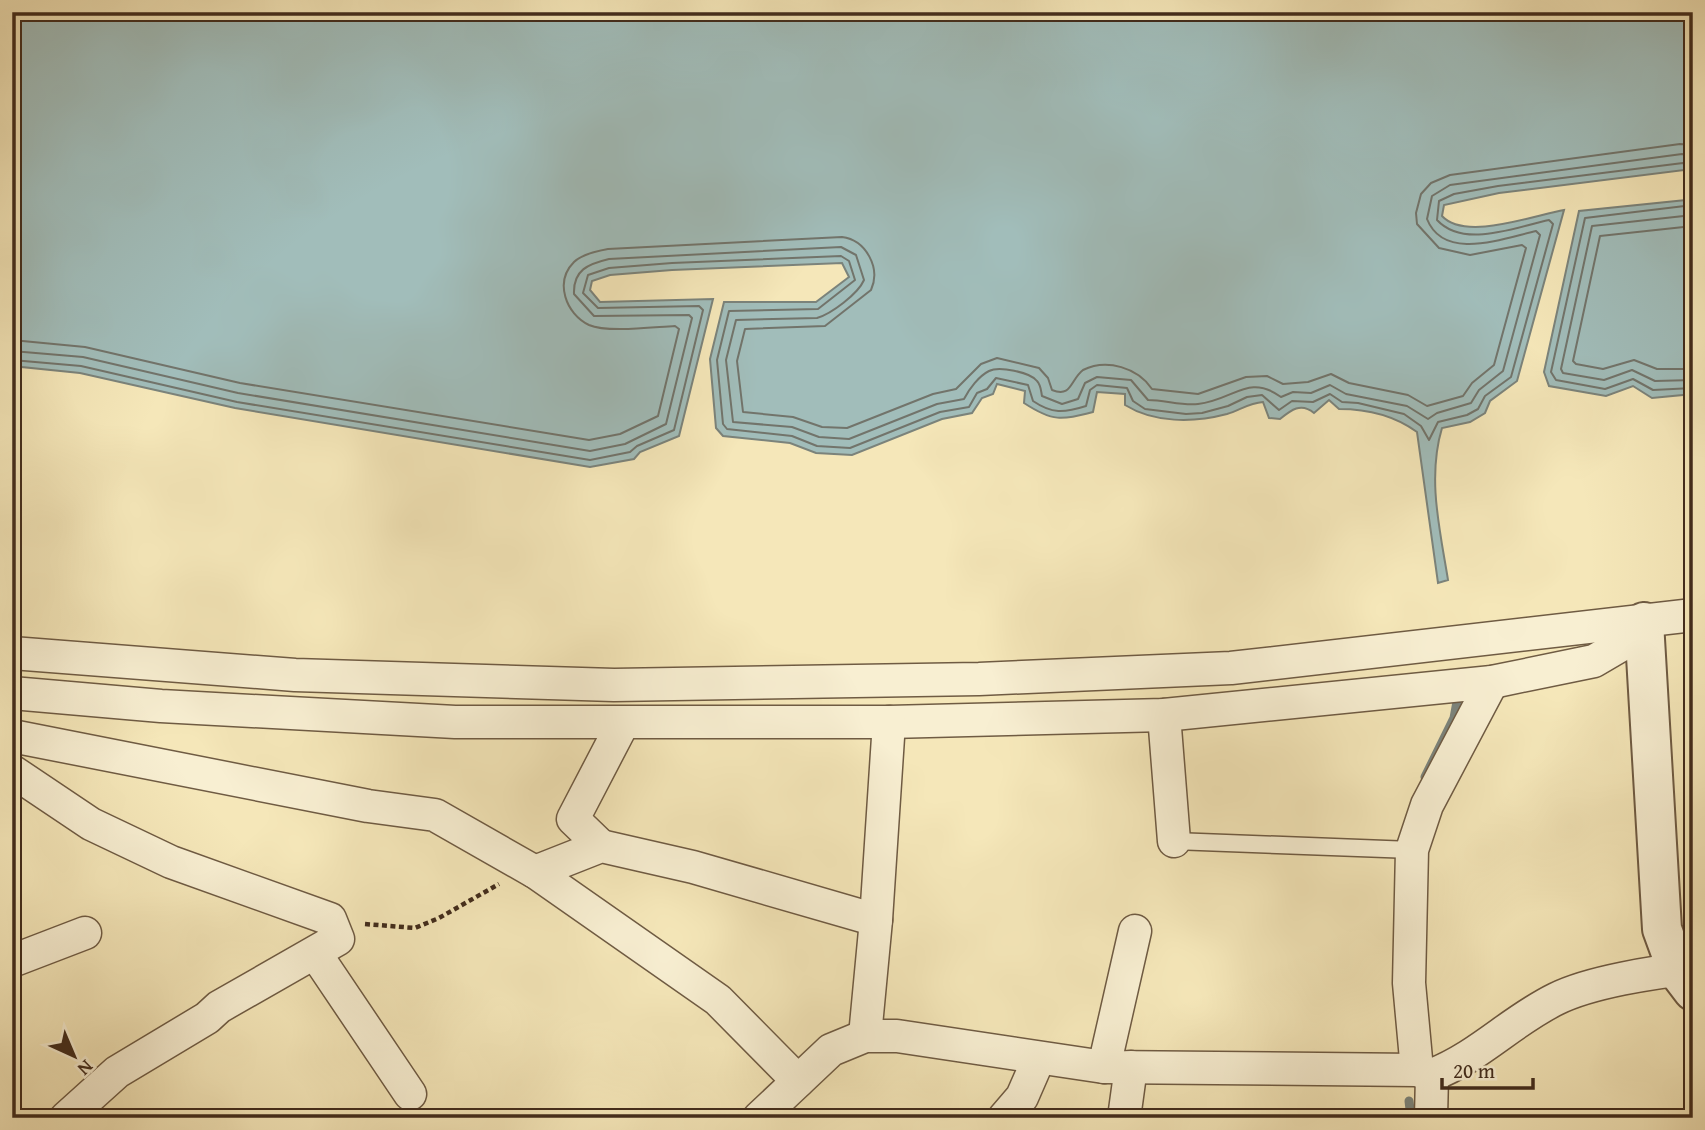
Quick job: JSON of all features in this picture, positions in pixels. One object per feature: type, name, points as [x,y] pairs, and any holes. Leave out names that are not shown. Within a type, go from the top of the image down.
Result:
[{"type":"street","points":[[12,653],[295,675],[614,685],[979,678],[1231,668],[1693,615]]},
{"type":"street","points":[[12,693],[161,706],[455,722],[896,722],[1164,715],[1492,682],[1594,661],[1623,644],[1644,622]]},
{"type":"street","points":[[1644,622],[1662,929],[1687,976]]},
{"type":"street","points":[[12,684],[87,660]]},
{"type":"street","points":[[896,722],[977,692],[979,678]]},
{"type":"street","points":[[1431,1118],[1409,983],[1405,850],[1492,682]]},
{"type":"street","points":[[1164,715],[1174,841]]},
{"type":"street","points":[[864,1036],[896,722]]},
{"type":"street","points":[[623,723],[573,819],[601,846],[693,867],[876,920]]},
{"type":"street","points":[[12,736],[368,806],[435,815],[531,870],[718,1000],[798,1081]]},
{"type":"street","points":[[12,771],[91,824],[171,862],[330,919],[325,943],[410,1094]]},
{"type":"street","points":[[531,870],[601,846]]},
{"type":"street","points":[[1124,1118],[1118,1067],[1135,931]]},
{"type":"street","points":[[12,961],[85,933]]},
{"type":"street","points":[[66,1118],[117,1072],[325,943]]},
{"type":"street","points":[[759,1118],[831,1050],[864,1036],[897,1036],[1118,1067],[1425,1073],[1463,1063],[1559,997],[1651,972],[1687,976]]},
{"type":"street","points":[[1004,1118],[1022,1097],[1040,1058]]},
{"type":"lane","points":[[1174,841],[1405,850]]},
{"type":"path","points":[[325,943],[371,922],[415,928],[531,870]]},
{"type":"water","points":[[12,12],[1693,12],[1693,177],[1684,170],[1499,193],[1444,205],[1442,216],[1453,223],[1482,227],[1564,210],[1517,381],[1490,401],[1485,413],[1470,422],[1442,428],[1435,466],[1435,485],[1448,580],[1438,583],[1417,432],[1380,414],[1339,409],[1329,400],[1314,413],[1300,408],[1292,410],[1280,419],[1269,418],[1263,402],[1214,417],[1174,420],[1136,411],[1125,405],[1125,394],[1097,392],[1093,412],[1057,418],[1043,414],[1024,403],[1025,391],[997,384],[993,394],[982,398],[972,413],[942,419],[852,455],[816,453],[790,443],[723,436],[716,428],[710,359],[724,302],[816,302],[849,277],[842,263],[672,270],[610,275],[592,281],[590,290],[600,302],[713,299],[679,436],[640,452],[634,459],[590,467],[235,408],[80,373],[12,366]]},
{"type":"water","points":[[1693,197],[1693,394],[1652,398],[1633,386],[1606,396],[1549,386],[1544,372],[1579,211],[1686,200]]},
{"type":"waterway","points":[[1425,777],[1454,718],[1458,696]]},
{"type":"waterway","points":[[1409,1101],[1411,1118]]}]
